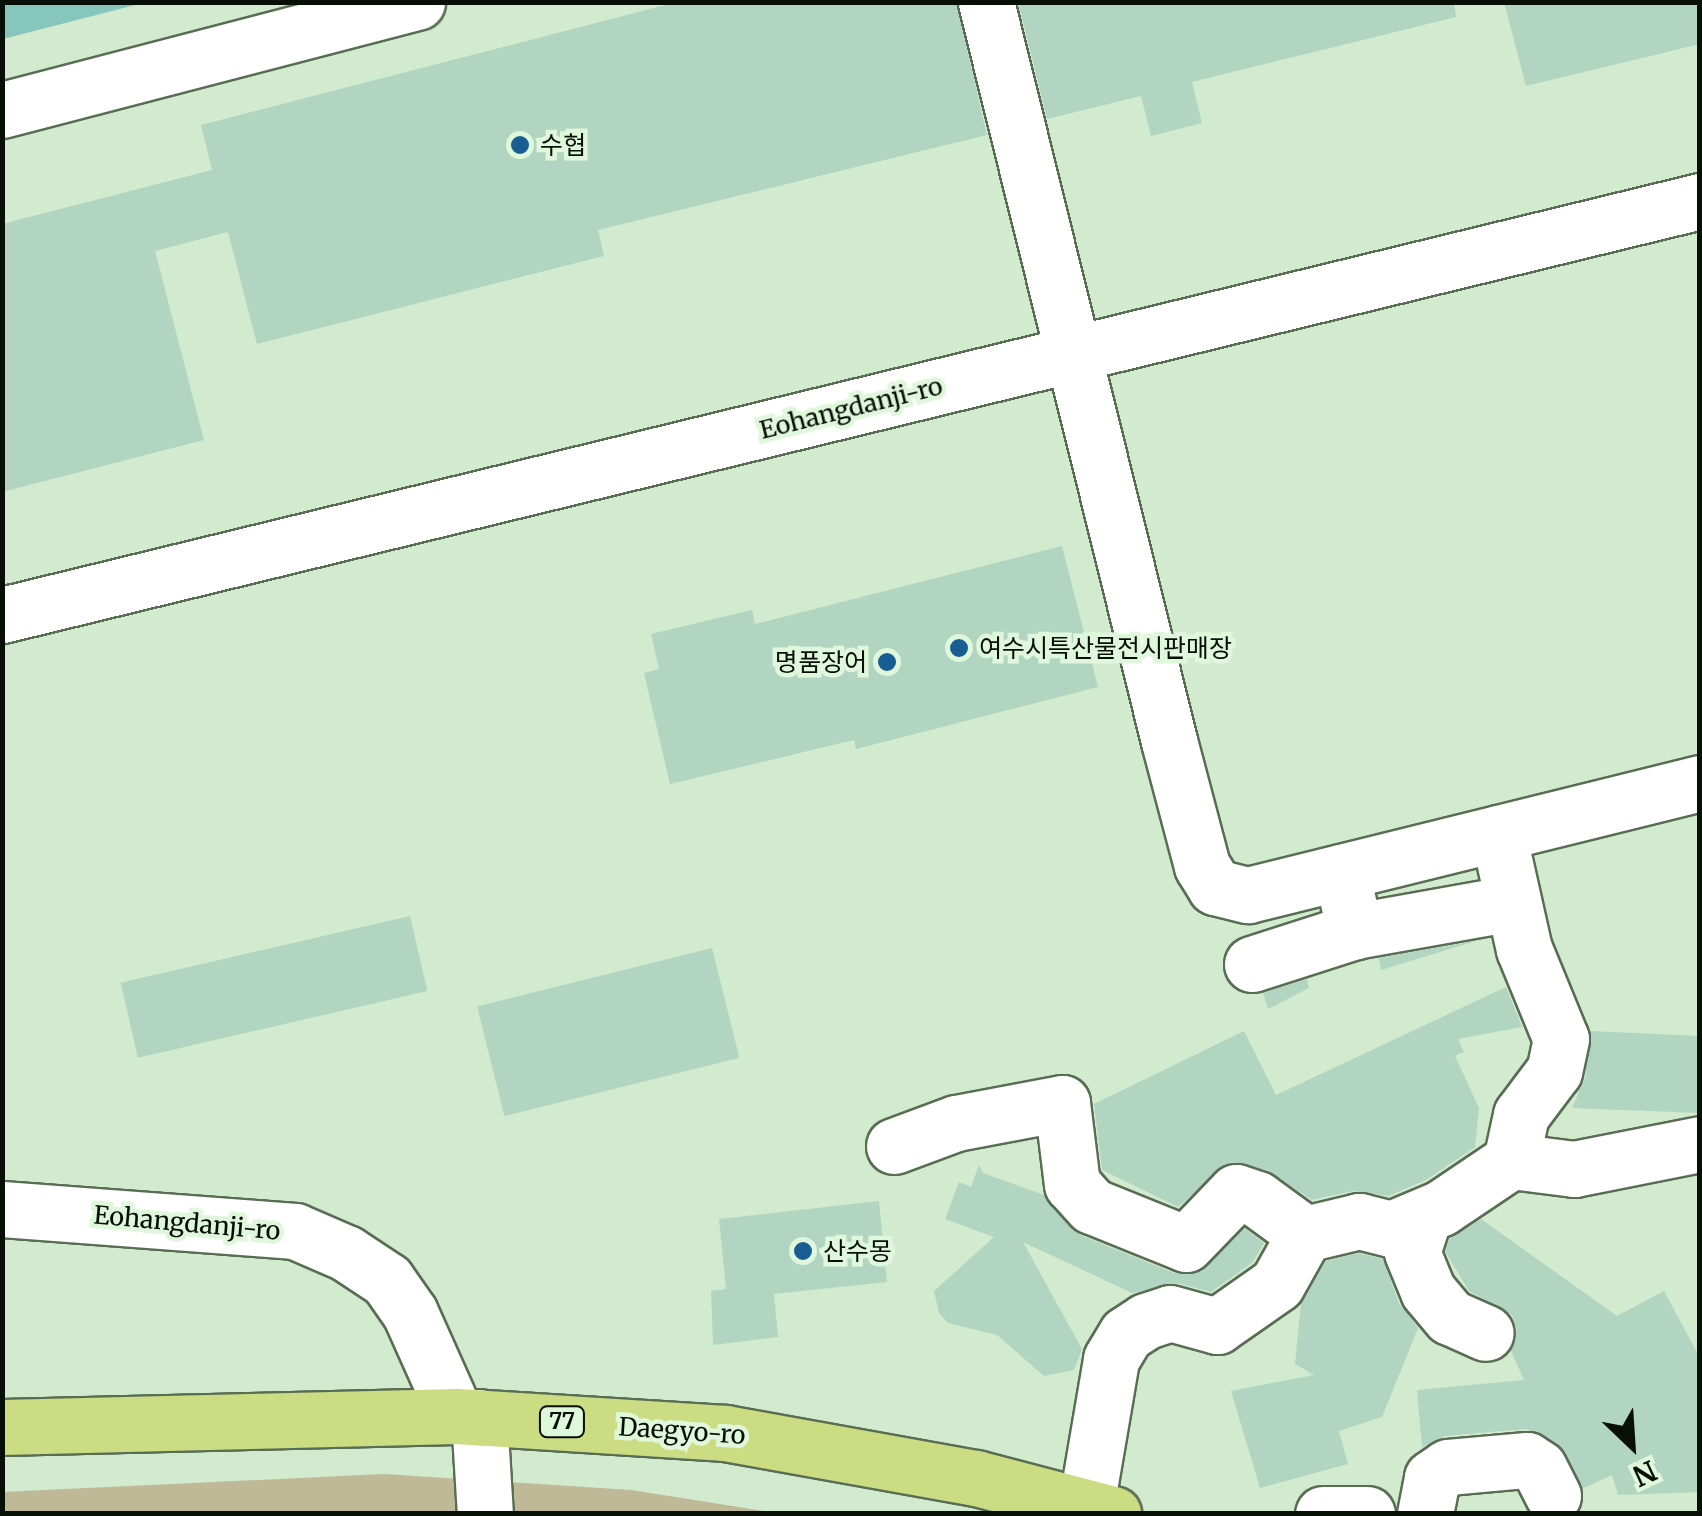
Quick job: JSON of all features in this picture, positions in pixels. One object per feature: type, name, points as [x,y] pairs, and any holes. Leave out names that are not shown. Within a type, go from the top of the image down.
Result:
[{"type":"main road","name":"Daegyo-ro","points":[[2,1427],[468,1416],[796,1442],[1100,1510]]},
{"type":"street","points":[[2,110],[417,2]]},
{"type":"street","points":[[986,2],[1206,874],[1223,892],[1240,896],[1700,783]]},
{"type":"street","name":"Eohangdanji-ro","points":[[2,616],[1700,201]]},
{"type":"street","points":[[1498,833],[1512,902],[1561,1038],[1554,1071],[1522,1115],[1511,1161]]},
{"type":"street","points":[[1340,872],[1355,931]]},
{"type":"street","points":[[1252,964],[1355,931],[1512,902]]},
{"type":"street","points":[[894,1146],[956,1123],[1062,1103],[1072,1184],[1092,1206],[1186,1244],[1236,1192],[1257,1199],[1306,1234]]},
{"type":"street","points":[[1100,1510],[1101,1393],[1126,1334],[1170,1313],[1218,1326],[1277,1284],[1306,1234],[1359,1221],[1391,1230],[1424,1216],[1511,1161],[1574,1169],[1700,1144]]},
{"type":"street","name":"Eohangdanji-ro","points":[[2,1209],[294,1231],[346,1253],[386,1280],[410,1313],[468,1416],[485,1514]]},
{"type":"street","points":[[1424,1216],[1412,1252],[1428,1291],[1450,1317],[1486,1332]]},
{"type":"street","points":[[1425,1514],[1432,1478],[1448,1467],[1526,1460],[1539,1468],[1552,1496]]},
{"type":"street","points":[[1323,1514],[1367,1514]]},
{"type":"shaded area","points":[[384,1474],[631,1490],[777,1513],[3,1514],[2,1492]]},
{"type":"water","points":[[3,2],[143,2],[143,3],[3,39]]},
{"type":"building","points":[[677,2],[956,2],[987,135],[598,230],[604,256],[257,344],[228,232],[155,251],[204,440],[2,492],[2,224],[212,170],[201,125]]},
{"type":"building","points":[[1018,2],[1454,2],[1456,17],[1192,82],[1202,123],[1151,136],[1141,96],[1047,119]]},
{"type":"building","points":[[1504,2],[1700,2],[1700,44],[1526,86]]},
{"type":"building","points":[[1062,546],[1098,687],[856,749],[854,740],[670,784],[644,673],[659,669],[651,634],[752,610],[755,624]]},
{"type":"building","points":[[410,916],[427,991],[138,1058],[121,983]]},
{"type":"building","points":[[1476,941],[1381,970],[1379,958]]},
{"type":"building","points":[[712,948],[739,1058],[505,1116],[477,1007]]},
{"type":"building","points":[[1307,979],[1309,988],[1268,1009],[1263,993]]},
{"type":"building","points":[[1506,987],[1522,1027],[1458,1039],[1464,1052],[1455,1056],[1479,1108],[1475,1147],[1426,1180],[1388,1196],[1353,1191],[1312,1200],[1267,1170],[1230,1162],[1178,1207],[1102,1170],[1094,1104],[1244,1031],[1276,1095]]},
{"type":"building","points":[[1590,1031],[1700,1036],[1700,1113],[1572,1108],[1585,1078]]},
{"type":"building","points":[[979,1165],[983,1173],[1044,1195],[1080,1235],[1174,1273],[1208,1266],[1244,1228],[1264,1243],[1253,1262],[1211,1292],[1177,1283],[1132,1293],[1023,1242],[1082,1349],[1074,1370],[1044,1376],[997,1335],[948,1323],[939,1313],[934,1291],[994,1237],[945,1219],[959,1182],[971,1187]]},
{"type":"building","name":"산수몽","points":[[879,1201],[887,1282],[774,1294],[778,1337],[713,1345],[711,1291],[726,1289],[719,1219]]},
{"type":"building","points":[[1481,1219],[1617,1316],[1664,1291],[1700,1358],[1700,1492],[1618,1495],[1612,1475],[1582,1489],[1557,1443],[1526,1429],[1445,1436],[1422,1447],[1417,1390],[1524,1380],[1511,1351],[1517,1331],[1512,1315],[1469,1291],[1445,1251],[1450,1238]]},
{"type":"building","points":[[1359,1253],[1383,1259],[1399,1303],[1418,1328],[1382,1417],[1339,1431],[1348,1464],[1260,1488],[1231,1391],[1314,1375],[1295,1364],[1301,1303],[1326,1261]]},
{"type":"place","name":"수협","points":[[520,145]]},
{"type":"place","name":"여수시특산물전시판매장","points":[[959,648]]},
{"type":"place","name":"명품장어","points":[[887,662]]},
{"type":"place","name":"산수몽","points":[[803,1251]]}]
